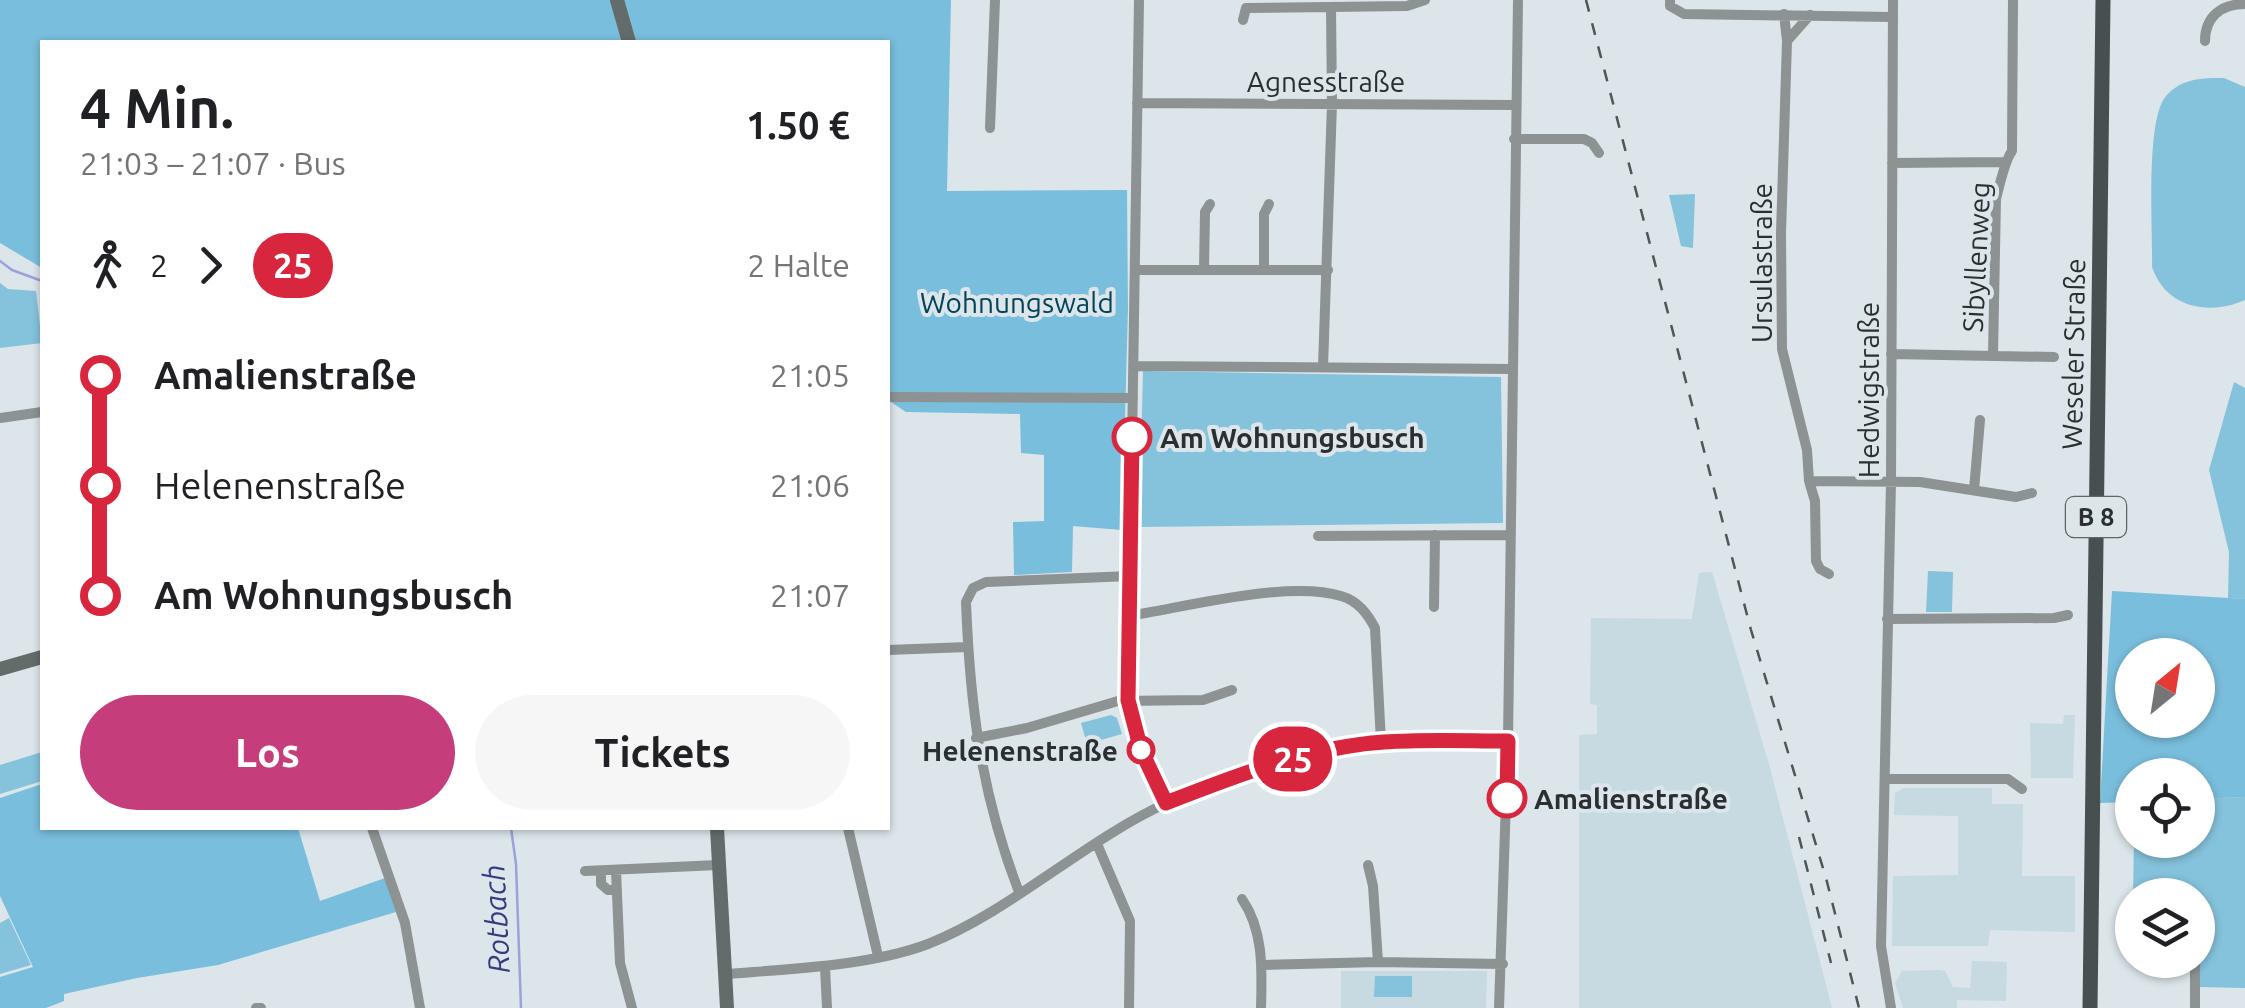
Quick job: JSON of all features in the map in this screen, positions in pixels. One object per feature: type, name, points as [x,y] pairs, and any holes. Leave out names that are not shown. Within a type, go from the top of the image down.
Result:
[{"type":"main road","points":[[617,0],[629,40]]},
{"type":"main road","name":"Weseler Straße","points":[[2090,1008],[2103,0]]},
{"type":"main road","points":[[0,668],[40,658]]},
{"type":"main road","points":[[716,830],[728,1008]]},
{"type":"street","points":[[990,128],[995,0]]},
{"type":"street","points":[[1139,0],[1128,700],[1141,750],[1166,803]]},
{"type":"street","points":[[1243,20],[1246,8],[1406,6],[1425,0]]},
{"type":"street","points":[[1500,1008],[1508,741],[1518,0]]},
{"type":"street","points":[[1670,0],[1670,6],[1684,14],[1892,17]]},
{"type":"street","name":"Hedwigstraße","points":[[1891,1008],[1881,946],[1890,482],[1892,0]]},
{"type":"street","name":"Sibyllenweg","points":[[1993,355],[1996,199],[2004,180],[2004,162],[2012,151],[2013,0]]},
{"type":"street","points":[[2205,41],[2205,25],[2216,12],[2245,4]]},
{"type":"street","points":[[1323,368],[1332,104],[1331,8]]},
{"type":"street","name":"Ursulastraße","points":[[1784,14],[1787,41],[1780,234],[1782,349],[1808,450],[1809,481],[1816,501],[1816,561],[1829,574]]},
{"type":"street","points":[[1787,41],[1810,15]]},
{"type":"street","name":"Agnesstraße","points":[[1138,103],[1515,105]]},
{"type":"street","points":[[1514,139],[1584,139],[1592,142],[1599,153]]},
{"type":"street","name":"Sibyllenweg","points":[[1892,162],[2004,162]]},
{"type":"street","points":[[1204,270],[1204,212],[1210,204]]},
{"type":"street","points":[[1264,270],[1264,214],[1270,204]]},
{"type":"street","points":[[1136,270],[1328,270]]},
{"type":"street","points":[[1891,354],[2054,357]]},
{"type":"street","points":[[1134,366],[1512,369]]},
{"type":"street","points":[[890,397],[1133,398]]},
{"type":"street","points":[[0,418],[40,412]]},
{"type":"street","points":[[1974,490],[1980,420]]},
{"type":"street","points":[[1809,481],[1942,484],[2016,497],[2032,494]]},
{"type":"street","points":[[1318,536],[1510,535]]},
{"type":"street","points":[[1434,607],[1435,536]]},
{"type":"street","points":[[1019,892],[989,806],[976,738],[966,602],[974,588],[986,582],[1130,576]]},
{"type":"street","points":[[1129,616],[1268,594],[1320,592],[1343,597],[1367,614],[1375,628],[1381,742]]},
{"type":"street","points":[[1887,619],[2035,619],[2068,614]]},
{"type":"street","points":[[890,650],[968,648]]},
{"type":"street","points":[[976,738],[1128,700],[1203,700],[1232,690]]},
{"type":"street","points":[[726,974],[825,967],[926,944],[1166,803],[1253,770],[1381,742],[1508,741]]},
{"type":"street","points":[[1885,779],[2008,779],[2022,788]]},
{"type":"street","points":[[373,830],[405,923],[420,1008]]},
{"type":"street","points":[[848,830],[878,956]]},
{"type":"street","points":[[1098,844],[1130,920],[1129,1008]]},
{"type":"street","points":[[585,871],[718,865]]},
{"type":"street","points":[[1368,865],[1378,962]]},
{"type":"street","points":[[616,870],[620,963],[632,1008]]},
{"type":"street","points":[[601,871],[602,884],[608,890],[617,890]]},
{"type":"street","points":[[1242,899],[1254,916],[1262,965],[1261,1008]]},
{"type":"street","points":[[1262,965],[1503,964]]},
{"type":"street","points":[[825,967],[827,1008]]},
{"type":"street","points":[[2195,978],[2195,1008]]},
{"type":"shaded area","points":[[2224,78],[2245,87],[2245,300],[2203,307],[2178,300],[2167,292],[2152,267],[2155,128],[2159,109],[2172,90],[2186,82]]},
{"type":"shaded area","points":[[1695,194],[1693,248],[1681,246],[1669,195]]},
{"type":"shaded area","points":[[0,283],[8,289],[36,291],[40,343],[0,348]]},
{"type":"shaded area","points":[[1143,371],[1501,377],[1503,523],[1139,527]]},
{"type":"shaded area","points":[[2234,382],[2245,388],[2245,599],[2228,598],[2229,552],[2209,470]]},
{"type":"shaded area","points":[[1928,571],[1953,572],[1952,612],[1926,612]]},
{"type":"shaded area","points":[[1712,572],[1770,768],[1832,1008],[1579,1008],[1579,735],[1597,734],[1597,705],[1590,704],[1591,618],[1692,619],[1699,573]]},
{"type":"shaded area","points":[[1111,715],[1117,718],[1122,734],[1087,744],[1081,723]]},
{"type":"shaded area","points":[[2064,715],[2075,715],[2073,778],[2031,778],[2030,723],[2063,724]]},
{"type":"shaded area","points":[[40,753],[40,782],[0,794],[0,765]]},
{"type":"shaded area","points":[[1904,788],[1992,788],[1992,804],[2023,804],[2022,876],[2075,876],[2075,932],[1990,930],[1988,946],[1892,946],[1893,876],[1958,875],[1958,816],[1894,815],[1895,793]]},
{"type":"shaded area","points":[[2245,797],[2245,988],[2199,987],[2199,978],[2215,978],[2215,878],[2133,878],[2134,858],[2215,858],[2215,798]]},
{"type":"shaded area","points":[[9,918],[31,965],[0,974],[0,923]]},
{"type":"shaded area","points":[[1972,961],[2007,962],[2006,1001],[1957,1000],[1957,1008],[1903,1008],[1895,983],[1902,971],[1945,971],[1953,987],[1970,988]]},
{"type":"shaded area","points":[[1341,971],[1487,971],[1486,1008],[1341,1008]]},
{"type":"shaded area","points":[[1375,976],[1412,976],[1412,997],[1374,997]]},
{"type":"green space","name":"Wohnungswald","points":[[0,0],[951,0],[947,191],[1127,190],[1122,530],[1073,526],[1072,572],[1014,575],[1013,522],[1044,521],[1044,455],[1021,453],[1020,414],[906,412],[890,401],[890,40],[40,40],[40,267],[0,243]]},
{"type":"green space","points":[[2112,591],[2245,599],[2245,797],[2215,798],[2215,758],[2115,758],[2115,803],[2100,803]]},
{"type":"green space","points":[[40,785],[40,830],[299,830],[320,901],[385,878],[396,912],[218,965],[64,994],[64,1001],[46,1008],[0,1008],[0,977],[33,967],[0,896],[0,798]]},
{"type":"waterway","name":"Rotbach","points":[[0,261],[40,280]]},
{"type":"waterway","name":"Rotbach","points":[[511,830],[521,1008]]},
{"type":"railway","points":[[1586,0],[1751,630],[1826,878],[1859,1008]]},
{"type":"railway","points":[[1799,837],[1831,963]]},
{"type":"bus line","name":"25","points":[[1132,437],[1128,700],[1141,750],[1166,803],[1253,770],[1381,742],[1508,741],[1507,798]]},
{"type":"place","name":"Am Wohnungsbusch","points":[[1132,437]]},
{"type":"place","name":"Helenenstraße","points":[[1141,750]]},
{"type":"place","name":"Amalienstraße","points":[[1507,798]]}]
